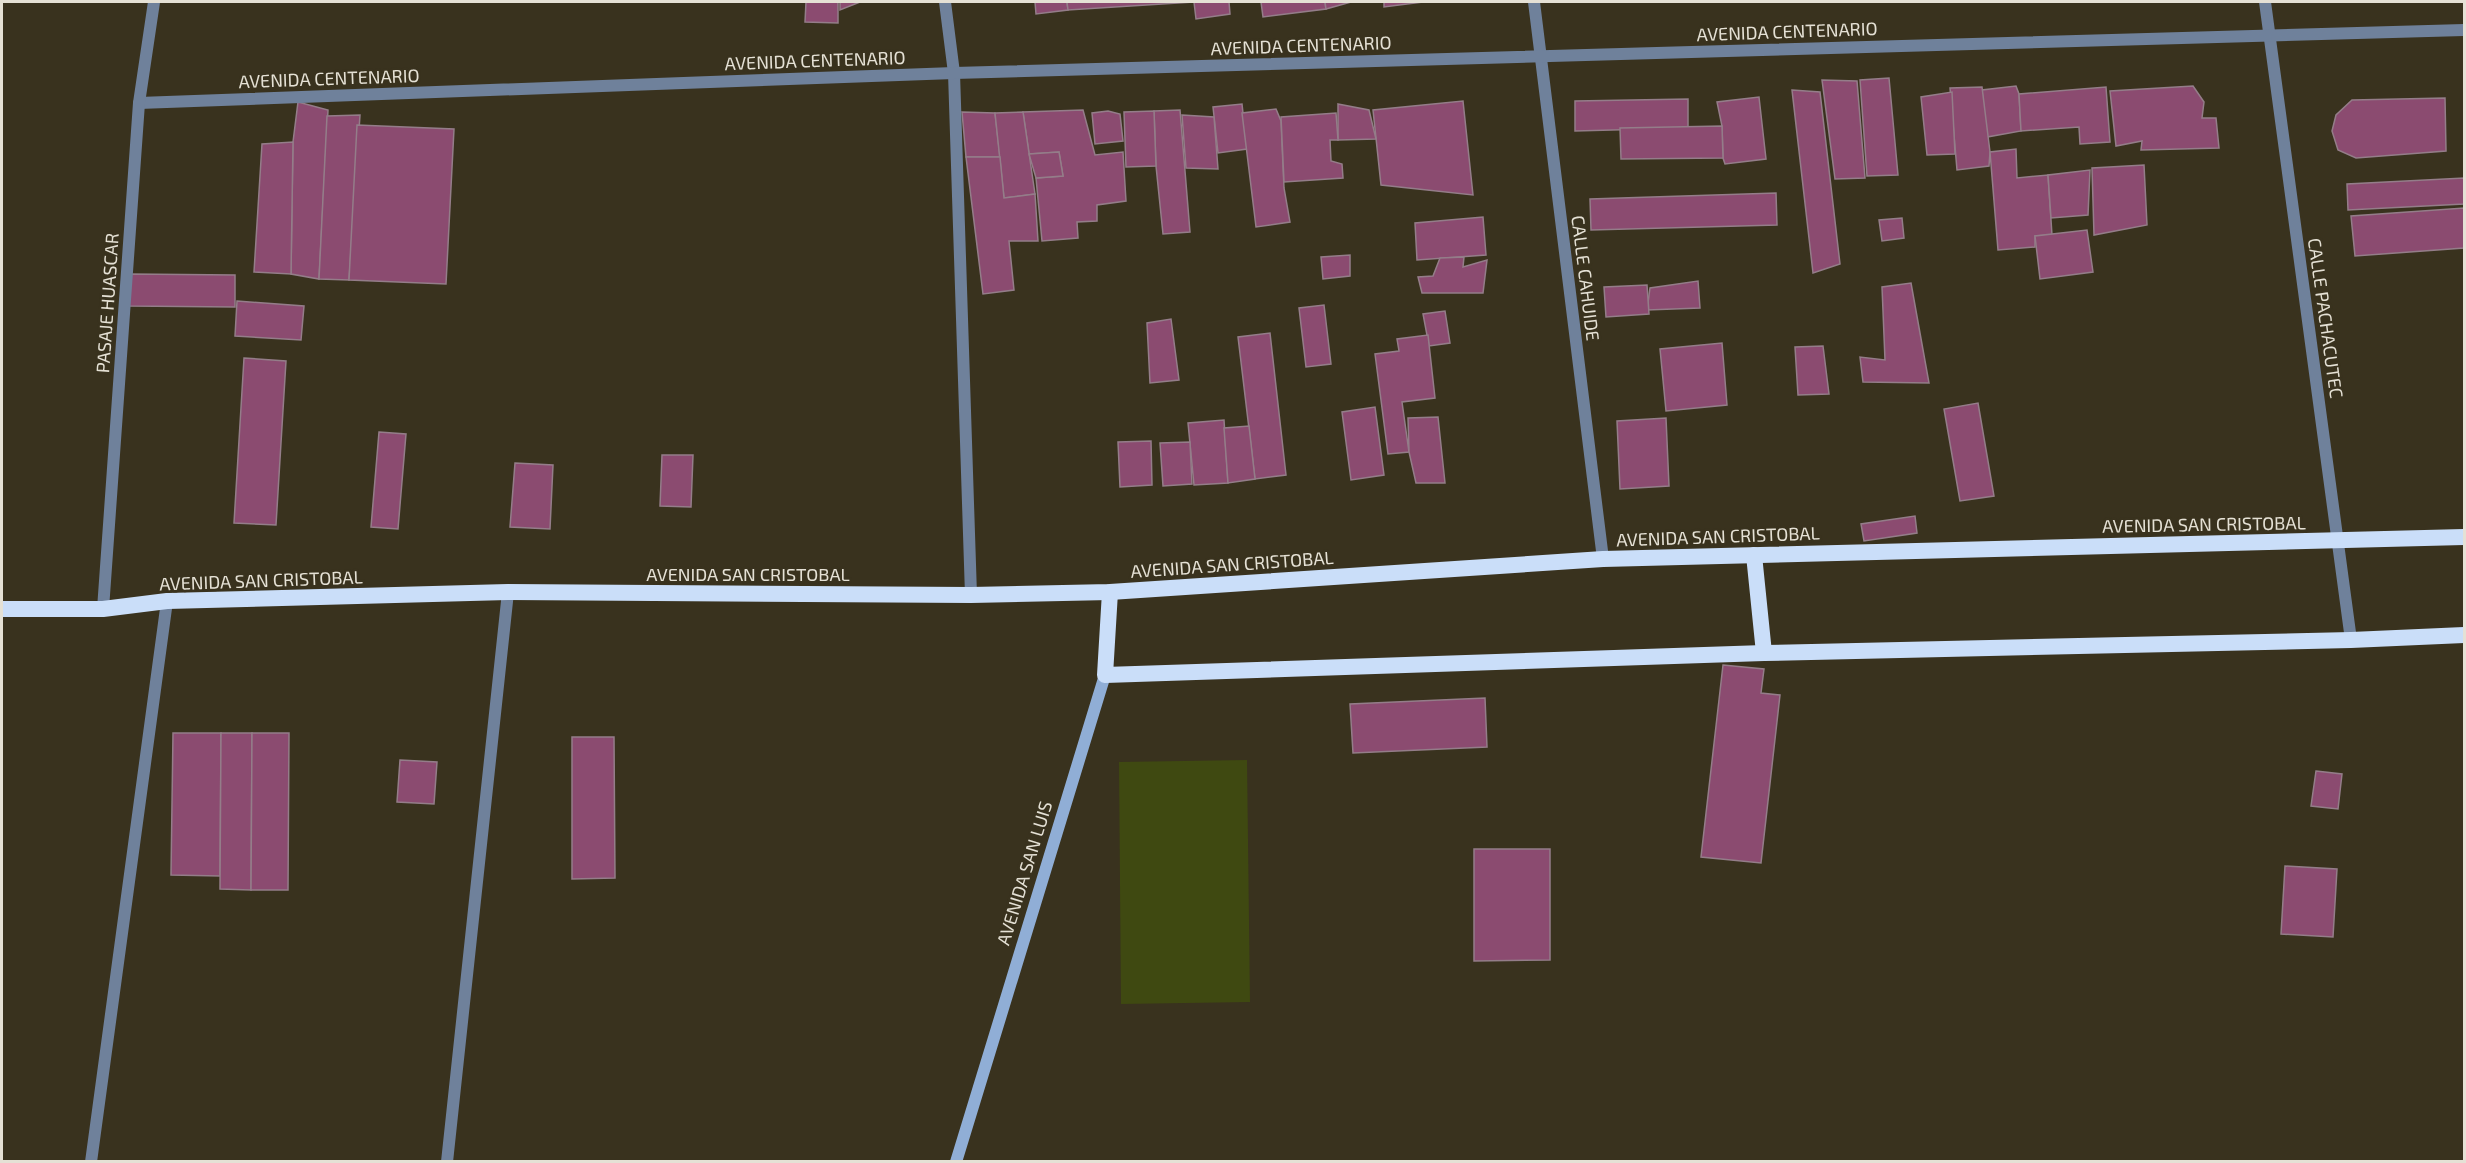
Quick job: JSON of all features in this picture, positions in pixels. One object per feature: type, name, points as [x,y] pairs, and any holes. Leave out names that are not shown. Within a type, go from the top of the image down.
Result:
[{"type":"highway","name":"AVENIDA SAN CRISTOBAL","points":[[2,609],[103,609],[167,602],[508,592],[971,595],[1110,592],[1603,559],[2464,537]]},
{"type":"highway","points":[[1754,555],[1764,653]]},
{"type":"highway","name":"AVENIDA SAN LUIS","points":[[1105,675],[1110,592]]},
{"type":"highway","points":[[1105,675],[1764,653],[2351,640],[2464,635]]},
{"type":"main road","name":"AVENIDA SAN LUIS","points":[[956,1161],[1105,675]]},
{"type":"street","name":"PASAJE HUASCAR","points":[[103,609],[139,103],[154,2]]},
{"type":"street","points":[[945,2],[954,73],[971,595]]},
{"type":"street","name":"CALLE CAHUIDE","points":[[1534,2],[1603,559]]},
{"type":"street","name":"CALLE PACHACUTEC","points":[[2265,2],[2351,640]]},
{"type":"street","name":"AVENIDA CENTENARIO","points":[[139,103],[954,73],[2464,30]]},
{"type":"street","points":[[447,1161],[508,592]]},
{"type":"street","points":[[91,1161],[167,602]]},
{"type":"green space","points":[[1247,760],[1250,1002],[1121,1004],[1119,762]]},
{"type":"building","points":[[806,2],[838,2],[838,23],[805,22]]},
{"type":"building","points":[[840,2],[860,2],[840,10]]},
{"type":"building","points":[[1035,2],[1067,2],[1068,10],[1036,14]]},
{"type":"building","points":[[1067,2],[1194,2],[1068,10]]},
{"type":"building","points":[[1194,2],[1229,2],[1230,14],[1196,19]]},
{"type":"building","points":[[1261,2],[1325,2],[1326,9],[1263,17]]},
{"type":"building","points":[[1325,2],[1351,2],[1326,9]]},
{"type":"building","points":[[1384,2],[1423,2],[1384,7]]},
{"type":"building","points":[[1889,78],[1898,175],[1867,176],[1860,80]]},
{"type":"building","points":[[1822,80],[1857,81],[1865,178],[1835,179]]},
{"type":"building","points":[[2016,86],[2019,94],[2021,131],[1987,137],[1982,90]]},
{"type":"building","points":[[2193,86],[2204,102],[2202,118],[2216,118],[2219,148],[2141,150],[2142,141],[2116,146],[2110,91]]},
{"type":"building","points":[[1982,87],[1990,152],[1989,166],[1957,170],[1950,88]]},
{"type":"building","points":[[2106,87],[2110,142],[2080,144],[2079,127],[2021,131],[2019,94]]},
{"type":"building","points":[[1792,90],[1820,92],[1840,264],[1813,273]]},
{"type":"building","points":[[1952,92],[1955,154],[1927,155],[1921,97]]},
{"type":"building","points":[[1759,97],[1766,159],[1725,164],[1722,126],[1717,102]]},
{"type":"building","points":[[2445,98],[2446,151],[2356,158],[2338,150],[2332,131],[2336,115],[2352,100]]},
{"type":"building","points":[[1688,99],[1688,128],[1575,131],[1575,101]]},
{"type":"building","points":[[1463,101],[1473,195],[1381,185],[1373,110]]},
{"type":"building","points":[[298,102],[328,110],[319,279],[291,274],[293,142]]},
{"type":"building","points":[[1242,104],[1247,149],[1218,153],[1213,107]]},
{"type":"building","points":[[1338,104],[1369,110],[1376,139],[1338,140]]},
{"type":"building","points":[[1276,109],[1281,121],[1284,188],[1290,222],[1256,227],[1242,113]]},
{"type":"building","points":[[1083,110],[1095,155],[1123,152],[1126,201],[1097,205],[1097,221],[1077,222],[1078,238],[1042,241],[1036,178],[1063,176],[1059,152],[1029,154],[1023,112]]},
{"type":"building","points":[[1180,110],[1190,232],[1163,234],[1156,166],[1154,111]]},
{"type":"building","points":[[1108,111],[1120,114],[1123,141],[1095,144],[1092,113]]},
{"type":"building","points":[[1154,111],[1156,166],[1126,167],[1124,112]]},
{"type":"building","points":[[962,112],[995,113],[1000,157],[966,157]]},
{"type":"building","points":[[1023,112],[1035,194],[1004,198],[995,113]]},
{"type":"building","points":[[1336,113],[1338,140],[1330,140],[1331,161],[1342,164],[1343,178],[1284,182],[1281,117]]},
{"type":"building","points":[[360,115],[349,280],[319,279],[327,116]]},
{"type":"building","points":[[1182,115],[1214,117],[1218,169],[1186,168]]},
{"type":"building","points":[[357,125],[454,129],[446,284],[349,280]]},
{"type":"building","points":[[1722,126],[1723,158],[1621,159],[1620,128]]},
{"type":"building","points":[[293,142],[291,274],[254,272],[262,144]]},
{"type":"building","points":[[2016,149],[2017,178],[2048,175],[2052,235],[2035,236],[2035,247],[1998,250],[1990,152]]},
{"type":"building","points":[[1059,152],[1063,176],[1036,178],[1029,154]]},
{"type":"building","points":[[966,157],[1000,157],[1004,198],[1035,194],[1038,241],[1009,241],[1014,290],[983,294]]},
{"type":"building","points":[[2144,165],[2147,225],[2094,235],[2092,168]]},
{"type":"building","points":[[2090,170],[2088,215],[2051,218],[2048,175]]},
{"type":"building","points":[[2464,178],[2464,204],[2348,210],[2347,184]]},
{"type":"building","points":[[1776,193],[1777,225],[1591,230],[1590,199]]},
{"type":"building","points":[[2464,208],[2464,248],[2355,256],[2351,216]]},
{"type":"building","points":[[1483,217],[1486,255],[1417,260],[1415,223]]},
{"type":"building","points":[[1902,218],[1904,238],[1882,241],[1879,220]]},
{"type":"building","points":[[2087,230],[2093,272],[2040,279],[2035,236]]},
{"type":"building","points":[[1350,255],[1350,276],[1323,279],[1321,257]]},
{"type":"building","points":[[1464,257],[1463,267],[1487,260],[1483,293],[1422,293],[1418,277],[1433,276],[1440,258]]},
{"type":"building","points":[[130,274],[235,275],[235,307],[129,306]]},
{"type":"building","points":[[1698,281],[1700,308],[1647,310],[1650,288]]},
{"type":"building","points":[[1911,283],[1929,383],[1863,382],[1860,357],[1885,360],[1882,287]]},
{"type":"building","points":[[1647,285],[1649,314],[1606,317],[1604,287]]},
{"type":"building","points":[[237,301],[304,306],[301,340],[235,336]]},
{"type":"building","points":[[1324,305],[1331,364],[1306,367],[1299,308]]},
{"type":"building","points":[[1445,311],[1450,343],[1429,346],[1423,314]]},
{"type":"building","points":[[1171,319],[1179,380],[1150,383],[1147,323]]},
{"type":"building","points":[[1270,333],[1286,475],[1255,479],[1238,337]]},
{"type":"building","points":[[1428,335],[1435,398],[1402,402],[1409,452],[1388,454],[1375,354],[1399,351],[1397,339]]},
{"type":"building","points":[[1722,343],[1727,405],[1666,411],[1660,349]]},
{"type":"building","points":[[1823,346],[1829,394],[1798,395],[1795,347]]},
{"type":"building","points":[[244,358],[286,361],[276,525],[234,523]]},
{"type":"building","points":[[1978,403],[1994,496],[1960,501],[1944,409]]},
{"type":"building","points":[[1375,407],[1384,475],[1351,480],[1342,412]]},
{"type":"building","points":[[1438,417],[1445,483],[1416,483],[1409,452],[1408,418]]},
{"type":"building","points":[[1666,418],[1669,486],[1620,489],[1617,421]]},
{"type":"building","points":[[1224,420],[1228,483],[1194,485],[1188,423]]},
{"type":"building","points":[[1249,426],[1255,479],[1228,483],[1224,428]]},
{"type":"building","points":[[379,432],[406,434],[398,529],[371,527]]},
{"type":"building","points":[[1151,441],[1152,485],[1120,487],[1118,442]]},
{"type":"building","points":[[1190,442],[1192,484],[1163,486],[1160,443]]},
{"type":"building","points":[[662,455],[693,455],[691,507],[660,506]]},
{"type":"building","points":[[515,463],[553,465],[550,529],[510,527]]},
{"type":"building","points":[[1915,516],[1917,533],[1864,541],[1861,524]]},
{"type":"building","points":[[1723,665],[1764,669],[1761,693],[1780,695],[1761,863],[1701,857]]},
{"type":"building","points":[[1485,698],[1487,747],[1353,753],[1350,704]]},
{"type":"building","points":[[173,733],[221,733],[220,876],[171,875]]},
{"type":"building","points":[[221,733],[252,733],[251,890],[220,889]]},
{"type":"building","points":[[252,733],[289,733],[288,890],[251,890]]},
{"type":"building","points":[[572,737],[614,737],[615,878],[572,879]]},
{"type":"building","points":[[400,760],[437,762],[434,804],[397,802]]},
{"type":"building","points":[[2316,771],[2342,774],[2338,809],[2311,806]]},
{"type":"building","points":[[1474,849],[1550,849],[1550,960],[1474,961]]},
{"type":"building","points":[[2285,866],[2337,869],[2333,937],[2281,934]]}]
